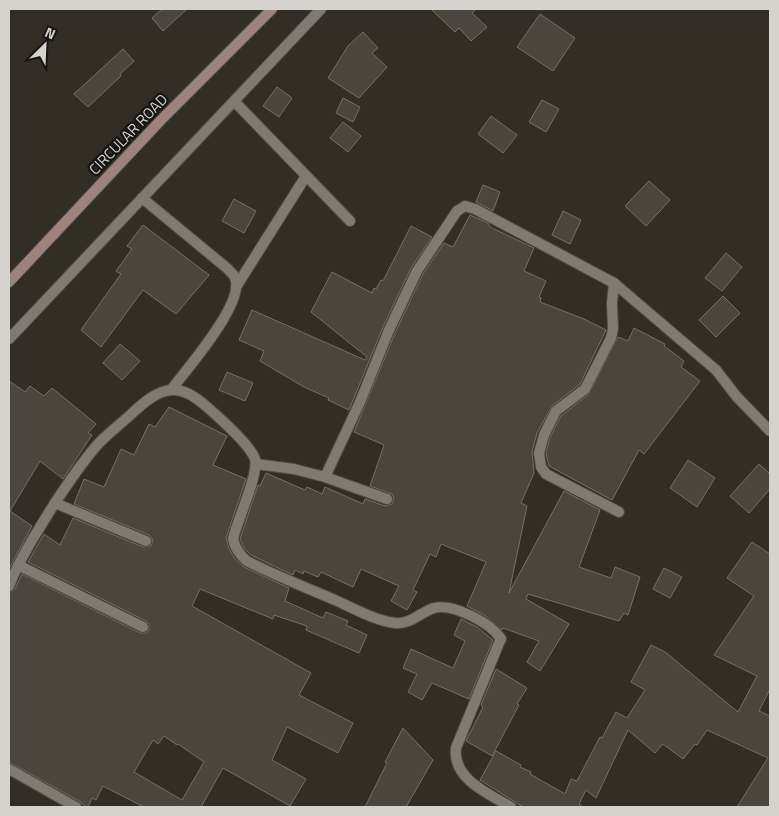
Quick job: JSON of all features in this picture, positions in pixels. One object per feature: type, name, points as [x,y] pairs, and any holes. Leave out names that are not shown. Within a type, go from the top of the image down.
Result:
[{"type":"main road","name":"CIRCULAR ROAD","points":[[9,282],[161,120],[272,9]]},
{"type":"street","points":[[9,339],[321,9]]},
{"type":"street","points":[[234,101],[350,221]]},
{"type":"street","points":[[236,287],[306,176]]},
{"type":"street","points":[[142,198],[235,277],[236,287],[232,304],[218,327],[171,390]]},
{"type":"street","points":[[325,477],[360,402],[389,330],[417,271],[457,211],[465,206],[475,209],[614,283],[716,370],[737,397],[770,431]]},
{"type":"street","points":[[614,283],[612,303],[613,329],[611,338],[585,389],[556,411],[544,435],[539,453],[541,467],[546,474],[619,512]]},
{"type":"street","points":[[9,586],[18,565],[55,503],[71,479],[100,443],[138,408],[160,392],[178,390],[193,396],[231,430],[252,453],[256,464],[233,539],[234,546],[247,561],[362,612],[392,623],[406,622],[432,608],[445,607],[452,608],[483,623],[498,634],[501,639],[456,748],[455,756],[460,769],[477,787],[511,807]]},
{"type":"street","points":[[256,464],[294,469],[325,477],[387,500]]},
{"type":"street","points":[[55,503],[146,542]]},
{"type":"street","points":[[18,565],[143,627]]},
{"type":"street","points":[[9,769],[76,807]]},
{"type":"building","points":[[162,9],[187,9],[163,31],[152,18]]},
{"type":"building","points":[[431,9],[476,9],[472,13],[487,27],[471,41],[459,28],[455,32]]},
{"type":"building","points":[[540,14],[575,38],[553,71],[517,47]]},
{"type":"building","points":[[363,32],[378,48],[372,53],[387,67],[359,98],[328,78],[348,46]]},
{"type":"building","points":[[123,49],[134,61],[88,107],[74,94]]},
{"type":"building","points":[[277,87],[292,98],[279,117],[263,106]]},
{"type":"building","points":[[343,98],[360,107],[353,122],[336,113]]},
{"type":"building","points":[[542,100],[559,109],[546,132],[529,122]]},
{"type":"building","points":[[491,116],[517,135],[503,153],[478,134]]},
{"type":"building","points":[[343,122],[361,136],[348,152],[330,138]]},
{"type":"building","points":[[649,181],[670,200],[646,226],[625,206]]},
{"type":"building","points":[[483,185],[500,192],[493,211],[476,202]]},
{"type":"building","points":[[234,199],[256,211],[244,233],[222,221]]},
{"type":"building","points":[[563,211],[581,220],[570,244],[552,235]]},
{"type":"building","points":[[470,215],[534,248],[524,271],[546,281],[539,297],[541,298],[540,302],[584,319],[606,330],[580,384],[552,406],[537,433],[532,452],[534,473],[521,503],[527,506],[509,593],[564,491],[600,510],[579,567],[611,578],[615,567],[640,577],[628,615],[624,613],[619,621],[528,594],[526,599],[569,624],[540,671],[527,662],[539,641],[503,628],[502,630],[484,615],[467,606],[486,562],[441,544],[436,557],[430,554],[413,590],[417,592],[407,610],[391,601],[399,586],[361,569],[353,587],[321,572],[318,577],[304,571],[303,574],[295,570],[293,575],[251,555],[244,548],[240,539],[258,485],[260,486],[266,473],[305,490],[307,487],[322,494],[325,487],[363,504],[365,499],[385,506],[392,504],[394,498],[392,494],[370,486],[384,445],[354,432],[395,333],[423,274],[444,243],[453,247]]},
{"type":"building","points":[[143,225],[209,275],[176,314],[143,290],[101,347],[81,330],[121,274],[116,271],[132,249],[127,246]]},
{"type":"building","points":[[411,226],[432,237],[411,268],[383,327],[349,410],[328,400],[329,398],[304,387],[260,361],[264,351],[239,340],[252,310],[365,360],[367,357],[311,312],[332,272],[372,293],[381,280],[383,281]]},
{"type":"building","points":[[726,253],[742,267],[722,291],[705,278]]},
{"type":"building","points":[[723,296],[740,313],[716,337],[699,320]]},
{"type":"building","points":[[634,328],[665,344],[664,346],[684,361],[681,367],[700,381],[644,454],[639,450],[612,500],[549,466],[546,453],[550,437],[561,416],[589,394],[618,337],[628,341]]},
{"type":"building","points":[[120,344],[140,361],[122,380],[103,363]]},
{"type":"building","points":[[227,372],[253,383],[245,401],[219,390]]},
{"type":"building","points":[[9,381],[25,392],[30,386],[44,396],[52,388],[96,424],[88,433],[92,435],[63,479],[40,461],[10,511],[32,526],[9,569]]},
{"type":"building","points":[[169,407],[227,436],[213,465],[246,479],[226,538],[229,549],[235,559],[244,567],[289,588],[285,601],[323,618],[326,612],[348,621],[346,625],[367,635],[359,653],[306,630],[307,626],[274,615],[273,619],[200,589],[192,606],[311,673],[299,695],[353,723],[338,753],[287,727],[272,760],[306,779],[290,806],[223,768],[201,807],[144,807],[103,786],[96,800],[92,798],[88,807],[86,807],[79,801],[9,762],[9,593],[15,589],[22,574],[140,633],[146,633],[149,630],[149,624],[146,621],[28,562],[44,534],[60,545],[73,518],[143,547],[151,546],[153,540],[149,535],[74,504],[84,479],[104,487],[121,449],[134,455],[149,424],[155,427]],"holes":[[[164,736],[204,762],[182,800],[134,772],[153,740],[158,744]]]},
{"type":"building","points":[[688,460],[715,478],[697,507],[670,488]]},
{"type":"building","points":[[759,464],[770,474],[770,489],[749,513],[730,496]]},
{"type":"building","points":[[752,542],[770,554],[770,689],[759,711],[770,716],[770,807],[737,807],[768,758],[707,730],[697,745],[695,744],[683,759],[663,744],[655,753],[628,730],[596,798],[586,790],[579,804],[583,807],[523,807],[480,780],[496,751],[521,765],[520,767],[531,772],[530,774],[565,794],[571,779],[577,781],[600,737],[602,738],[616,712],[627,718],[645,690],[631,682],[651,645],[665,652],[738,712],[757,676],[714,655],[754,596],[727,578]]},
{"type":"building","points":[[664,568],[682,577],[670,598],[653,589]]},
{"type":"building","points":[[461,619],[477,627],[493,640],[469,699],[432,683],[422,700],[408,692],[417,674],[403,668],[411,649],[453,668],[465,641],[454,635]]},
{"type":"building","points":[[496,669],[527,688],[517,704],[519,705],[492,756],[466,741],[483,707],[481,705]]},
{"type":"building","points":[[403,728],[433,760],[406,807],[365,807],[387,763],[385,762]]}]
